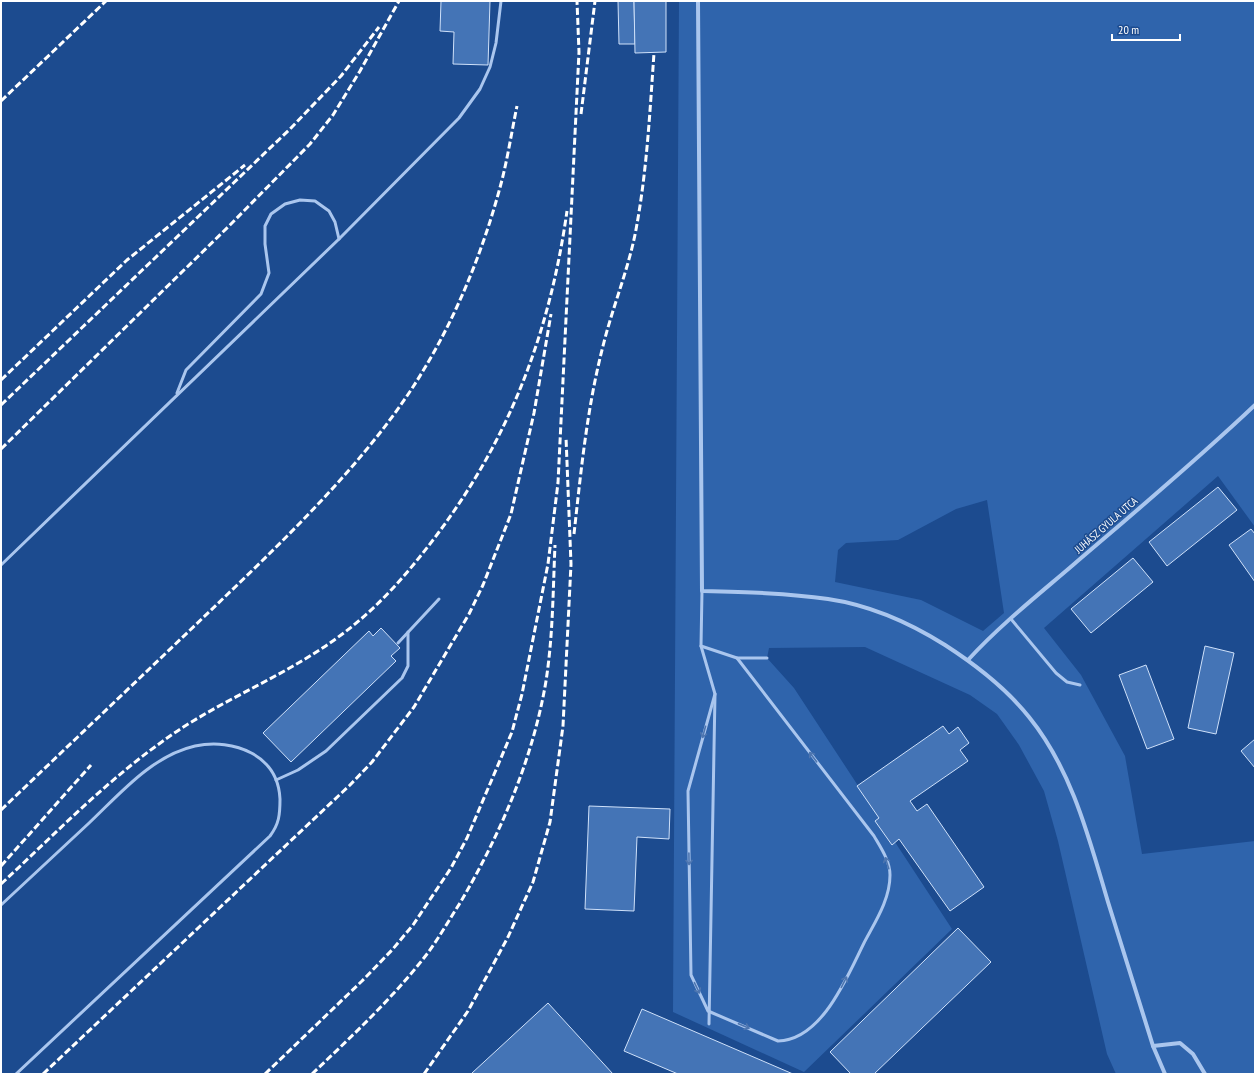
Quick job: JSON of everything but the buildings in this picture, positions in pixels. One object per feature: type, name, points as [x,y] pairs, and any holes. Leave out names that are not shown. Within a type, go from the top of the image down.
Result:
[{"type":"street","points":[[698,1],[702,591],[829,599],[874,611],[922,631],[968,660],[1004,690],[1029,717],[1052,750],[1068,782],[1093,849],[1153,1046],[1165,1074]]},
{"type":"street","name":"JUHÁSZ GYULA UTCA","points":[[968,660],[1010,619],[1161,490],[1255,405]]},
{"type":"street","points":[[1153,1046],[1180,1043],[1193,1054],[1205,1074]]},
{"type":"lane","points":[[1,566],[177,394],[339,239],[459,118],[480,89],[490,67],[496,43],[501,1]]},
{"type":"lane","points":[[177,394],[186,370],[261,294],[269,273],[265,244],[265,226],[271,214],[285,204],[300,200],[316,201],[329,211],[335,222],[339,239]]},
{"type":"lane","points":[[702,591],[701,646],[715,694],[708,1011],[709,1024]]},
{"type":"lane","points":[[398,643],[439,599]]},
{"type":"lane","points":[[1010,619],[1056,673],[1067,682],[1080,685]]},
{"type":"lane","points":[[276,780],[298,770],[326,751],[402,678],[408,666],[408,632]]},
{"type":"lane","points":[[701,646],[737,658],[767,658]]},
{"type":"lane","points":[[715,694],[688,790],[691,974],[708,1011],[778,1041],[788,1041],[808,1029],[824,1014],[838,994],[884,903],[890,875],[888,862],[874,836],[737,658]]},
{"type":"lane","points":[[1,905],[140,776],[169,756],[195,746],[208,744],[234,745],[254,754],[261,759],[276,780],[280,792],[281,811],[276,828],[270,836],[16,1074]]},
{"type":"shaded area","points":[[679,1],[1255,1],[1255,527],[1218,476],[1044,628],[1081,675],[1125,756],[1142,854],[1255,841],[1255,1074],[1116,1074],[1107,1054],[1058,841],[1044,791],[1019,745],[997,714],[970,695],[865,647],[769,648],[767,658],[794,688],[952,929],[804,1072],[673,1012]],"holes":[[[987,500],[1004,613],[983,631],[921,600],[835,582],[838,550],[846,543],[898,540],[956,509]]]},
{"type":"railway","points":[[1,101],[106,1]]},
{"type":"railway","points":[[1,449],[229,226],[310,144],[333,115],[360,71],[399,1]]},
{"type":"railway","points":[[265,1074],[362,981],[392,950],[413,925],[451,868],[467,838],[512,732],[522,694],[548,564],[558,483],[579,52],[577,1]]},
{"type":"railway","points":[[581,114],[595,1]]},
{"type":"railway","points":[[1,405],[290,129],[341,76],[379,27]]},
{"type":"railway","points":[[574,534],[585,440],[597,369],[630,255],[637,224],[646,160],[654,53]]},
{"type":"railway","points":[[1,810],[290,533],[342,478],[390,420],[426,366],[453,315],[476,262],[486,235],[504,171],[517,106]]},
{"type":"railway","points":[[1,380],[127,260],[245,165]]},
{"type":"railway","points":[[1,884],[80,810],[141,757],[184,726],[320,650],[368,613],[417,561],[439,532],[487,458],[507,419],[524,380],[538,340],[550,298],[560,255],[567,211]]},
{"type":"railway","points":[[43,1074],[350,785],[372,762],[414,707],[469,614],[483,585],[511,514],[534,413],[551,314]]},
{"type":"railway","points":[[424,1074],[468,1011],[508,937],[533,882],[550,822],[563,726],[571,564],[566,437]]},
{"type":"railway","points":[[312,1074],[386,1001],[427,954],[475,877],[501,823],[524,768],[533,739],[546,681],[551,630],[555,545]]},
{"type":"railway","points":[[1,866],[91,765]]}]
